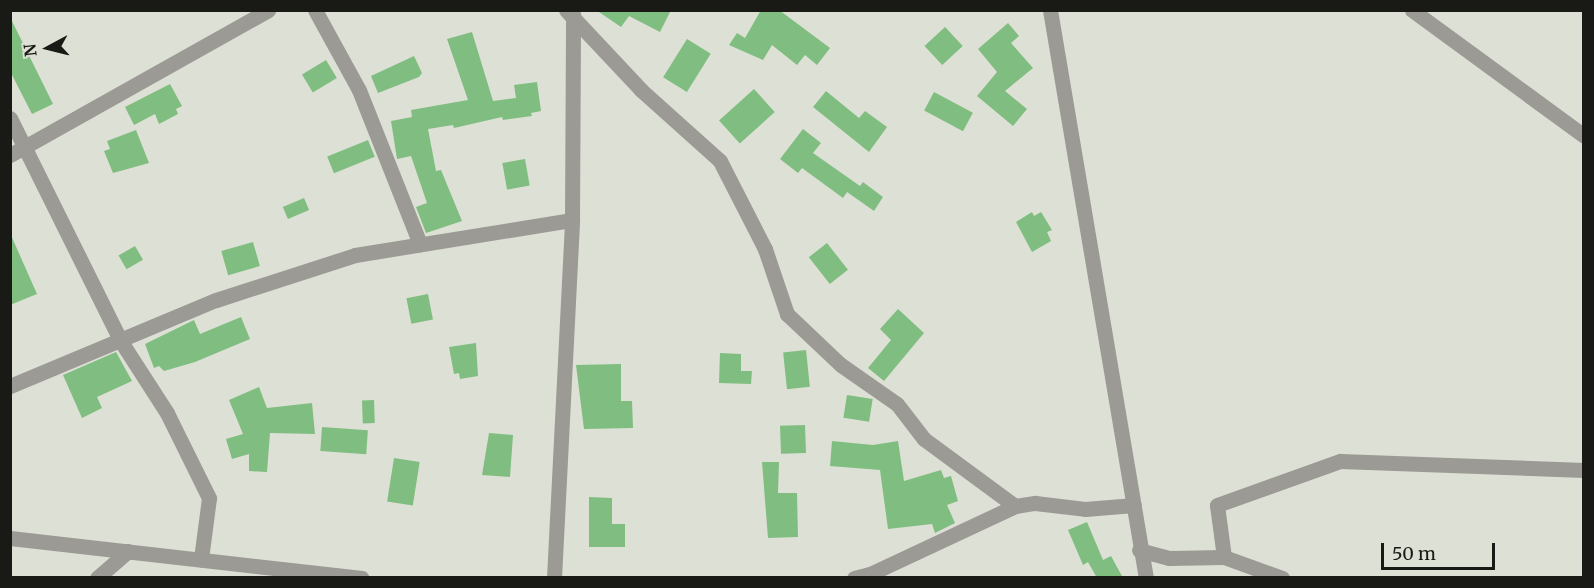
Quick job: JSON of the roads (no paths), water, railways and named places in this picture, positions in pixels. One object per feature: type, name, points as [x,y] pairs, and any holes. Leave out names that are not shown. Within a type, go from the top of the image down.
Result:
[{"type":"street","points":[[10,155],[268,10]]},
{"type":"street","points":[[315,10],[359,90],[420,244]]},
{"type":"street","points":[[1050,10],[1134,505],[1139,550],[1146,578]]},
{"type":"street","points":[[1412,10],[1584,136]]},
{"type":"street","points":[[571,13],[641,90],[720,161],[765,249],[787,314],[841,365],[897,404],[924,439],[1015,506]]},
{"type":"street","points":[[554,578],[572,220],[571,13]]},
{"type":"street","points":[[10,118],[120,340],[167,413],[209,498],[201,559]]},
{"type":"street","points":[[10,386],[216,300],[355,255],[572,220]]},
{"type":"street","points":[[1224,557],[1218,505],[1340,461],[1584,470]]},
{"type":"street","points":[[854,578],[879,570],[1015,506],[1035,503],[1085,508],[1134,505]]},
{"type":"street","points":[[10,538],[362,578]]},
{"type":"street","points":[[1139,550],[1169,558],[1224,557],[1282,578]]},
{"type":"street","points":[[97,578],[128,551]]}]
